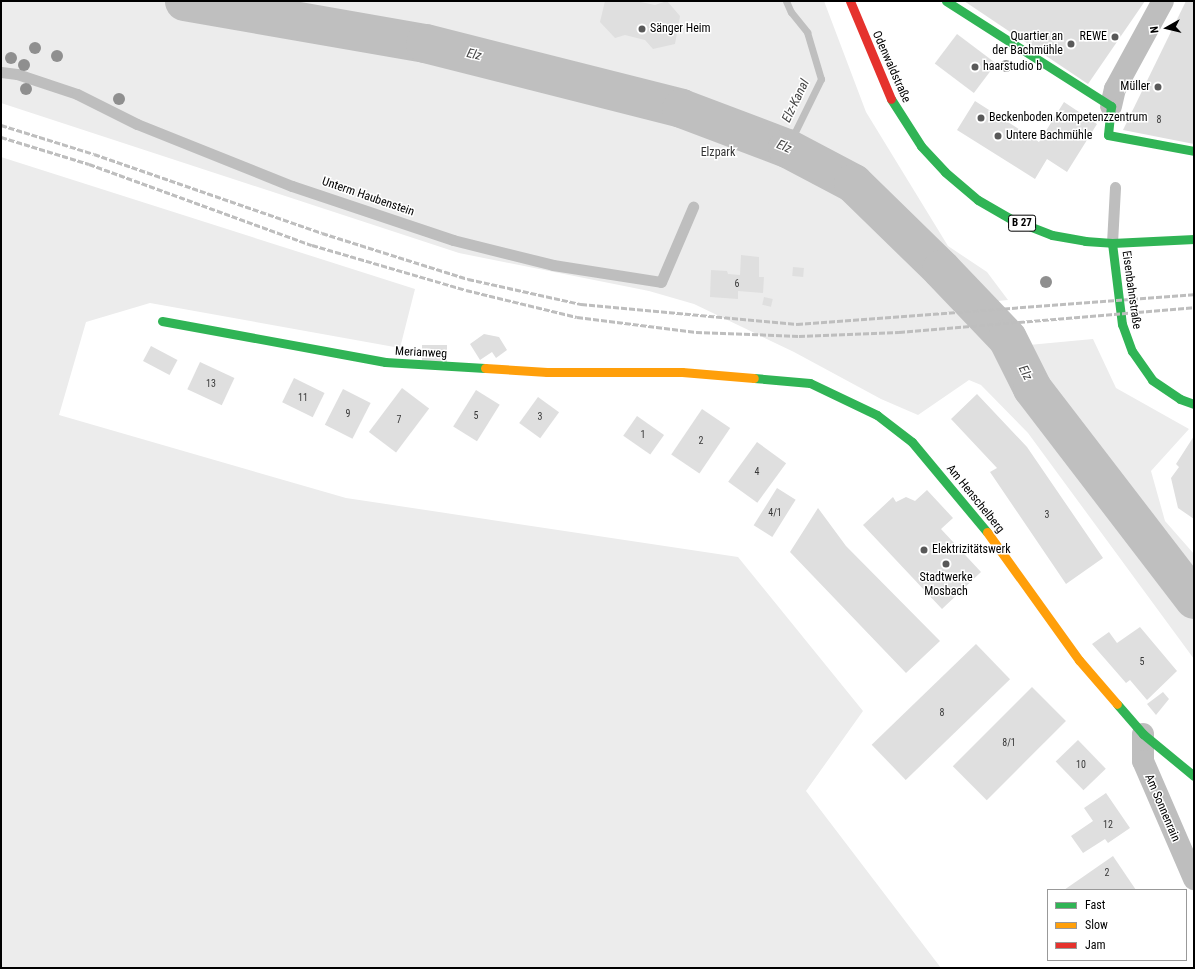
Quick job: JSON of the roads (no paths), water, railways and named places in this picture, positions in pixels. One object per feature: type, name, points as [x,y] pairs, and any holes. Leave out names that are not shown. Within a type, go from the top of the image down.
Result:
[{"type":"street","name":"Odenwaldstraße","points":[[850,1],[880,78],[899,115],[921,146],[945,172],[978,200],[1011,219],[1052,235],[1112,243],[1194,239]]},
{"type":"street","points":[[946,1],[1111,106]]},
{"type":"street","points":[[1163,1],[1115,89],[1111,106],[1108,135],[1194,151]]},
{"type":"street","name":"Eisenbahnstraße","points":[[1112,243],[1122,324],[1132,352],[1152,380],[1180,399],[1194,404]]},
{"type":"street","name":"Merianweg","points":[[162,321],[385,362],[547,372],[682,372]]},
{"type":"street","name":"Am Henschelberg","points":[[682,372],[810,383],[877,415],[912,442],[987,532],[1079,660],[1143,734],[1194,776]]},
{"type":"street","name":"Am Sonnenrain","points":[[1143,734],[1143,761],[1194,879]]},
{"type":"lane","name":"Unterm Haubenstein","points":[[1,72],[16,74],[77,94],[137,124],[292,186],[453,240],[553,265],[661,282],[693,207]]},
{"type":"lane","points":[[1112,243],[1115,187]]},
{"type":"waterway","name":"Elz-Kanal","points":[[184,1],[425,43],[681,108],[787,148],[853,183],[941,269],[1007,338],[1032,388],[1194,599]]},
{"type":"waterway","name":"Elz-Kanal","points":[[786,1],[791,12],[807,32],[821,79],[787,148]]},
{"type":"railway","points":[[1,125],[94,154],[322,233],[468,279],[581,304],[797,324],[1194,294]]},
{"type":"railway","points":[[1,137],[89,164],[312,245],[466,290],[577,317],[696,332],[799,336],[899,332],[1194,307]]},
{"type":"place","name":"Sänger Heim","points":[[642,29]]},
{"type":"place","name":"REWE","points":[[1115,37]]},
{"type":"place","name":"Quartier an der Bachmühle","points":[[1071,44]]},
{"type":"place","name":"haarstudio b","points":[[975,67]]},
{"type":"place","name":"Müller","points":[[1158,87]]},
{"type":"place","name":"Beckenboden Kompetenzzentrum","points":[[981,118]]},
{"type":"place","name":"Untere Bachmühle","points":[[998,136]]},
{"type":"place","name":"Elektrizitätswerk","points":[[924,550]]},
{"type":"place","name":"Stadtwerke Mosbach","points":[[946,564]]},
{"type":"water label","name":"Elz","points":[[474,55]]},
{"type":"water label","name":"Elz","points":[[784,147]]},
{"type":"water label","name":"Elz","points":[[1025,373]]},
{"type":"park label","name":"Elzpark","points":[[718,153]]}]
